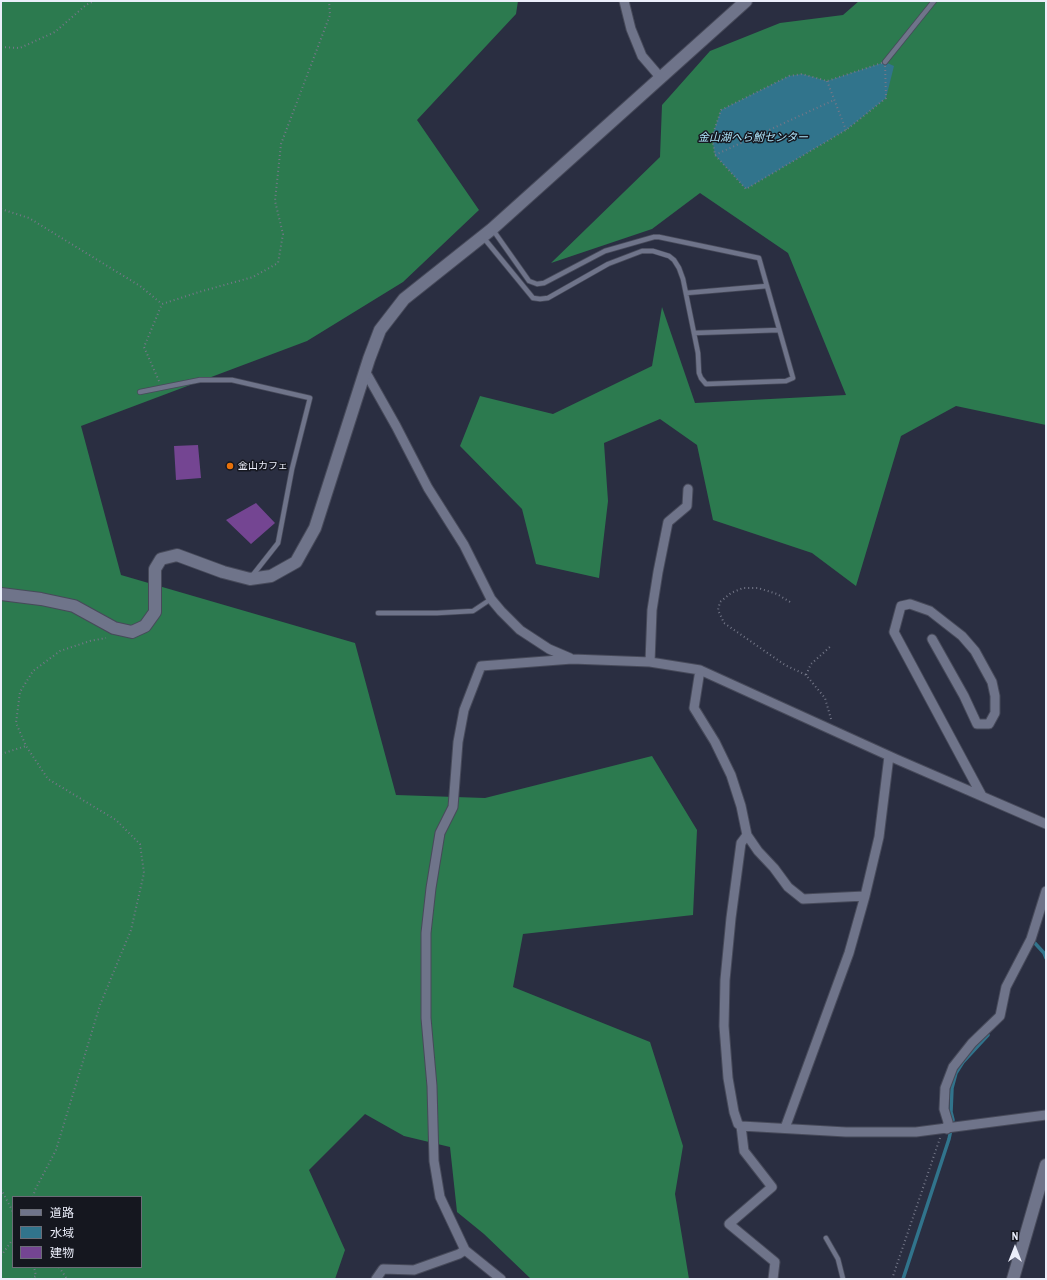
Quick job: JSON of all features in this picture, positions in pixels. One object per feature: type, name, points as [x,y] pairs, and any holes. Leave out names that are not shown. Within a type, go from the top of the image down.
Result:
[{"type":"street","points":[[624,1],[631,29],[642,56],[660,77]]},
{"type":"street","points":[[1,594],[41,599],[74,606],[114,628],[132,632],[145,626],[155,612],[155,570],[161,559],[177,555],[223,572],[250,579],[271,576],[296,562],[315,528],[365,371],[380,330],[404,298],[487,232],[746,1]]},
{"type":"street","points":[[365,371],[396,426],[428,488],[464,546],[491,599],[520,630],[549,649],[572,659]]},
{"type":"street","points":[[650,662],[652,610],[668,522],[687,506],[688,489]]},
{"type":"street","points":[[932,639],[964,696],[977,724],[989,724],[995,713],[995,696],[992,682],[975,651],[962,636],[930,611],[910,604],[901,606],[894,632],[982,796]]},
{"type":"street","points":[[500,1279],[465,1250],[440,1197],[434,1161],[432,1086],[426,1018],[426,933],[431,888],[440,833],[453,807],[458,742],[464,710],[481,666],[572,659],[650,662],[700,670],[889,756],[1046,824]]},
{"type":"street","points":[[700,670],[694,708],[715,742],[731,775],[741,806],[747,835],[758,851],[774,868],[788,887],[803,899],[865,896]]},
{"type":"street","points":[[785,1128],[849,953],[865,896],[879,837],[889,756]]},
{"type":"street","points":[[747,835],[741,843],[731,918],[725,980],[724,1026],[728,1078],[734,1112],[738,1124],[741,1126],[744,1151],[772,1187],[729,1224],[775,1262],[773,1279]]},
{"type":"street","points":[[945,1129],[948,1122],[944,1109],[945,1088],[953,1067],[972,1043],[1000,1016],[1006,987],[1031,939],[1046,891]]},
{"type":"street","points":[[741,1126],[854,1132],[916,1132],[1046,1115]]},
{"type":"street","points":[[1013,1279],[1046,1164]]},
{"type":"street","points":[[376,1279],[383,1269],[414,1275],[465,1250]]},
{"type":"lane","points":[[885,62],[934,1]]},
{"type":"lane","points":[[487,232],[529,281],[537,284],[544,283],[605,251],[654,236],[759,258],[793,378],[786,381],[706,384],[699,373],[698,353],[683,279],[679,268],[674,260],[669,256],[653,251],[642,251],[608,264],[548,298],[540,300],[533,298],[487,232]]},
{"type":"lane","points":[[686,294],[767,286]]},
{"type":"lane","points":[[694,333],[779,330]]},
{"type":"lane","points":[[140,392],[200,380],[232,380],[310,398],[292,469],[278,543],[250,579]]},
{"type":"lane","points":[[378,613],[437,613],[473,611],[491,599]]},
{"type":"lane","points":[[826,1238],[838,1258],[843,1279]]},
{"type":"path","points":[[1,47],[20,48],[55,32],[86,5],[94,1]]},
{"type":"path","points":[[162,388],[144,347],[162,304],[253,277],[278,263],[283,234],[274,201],[282,144],[330,15],[329,1]]},
{"type":"path","points":[[885,62],[886,98],[846,130],[746,189],[715,156],[712,137],[721,110],[789,76],[802,74],[827,81],[885,62]]},
{"type":"path","points":[[827,81],[846,130]]},
{"type":"path","points":[[715,156],[834,100]]},
{"type":"path","points":[[1,209],[29,218],[140,286],[162,304]]},
{"type":"path","points":[[790,602],[777,594],[758,588],[743,588],[731,593],[720,602],[718,610],[724,623],[785,665],[806,675],[825,698],[834,731]]},
{"type":"path","points":[[33,1196],[56,1150],[100,1005],[131,930],[144,873],[140,844],[116,820],[48,779],[26,746],[16,723],[20,692],[33,671],[60,651],[90,641],[107,638]]},
{"type":"path","points":[[806,675],[811,664],[831,646]]},
{"type":"path","points":[[1,754],[26,746]]},
{"type":"path","points":[[1,897],[1,909]]},
{"type":"path","points":[[892,1279],[945,1129]]},
{"type":"path","points":[[1,1189],[12,1210]]},
{"type":"path","points":[[1,1256],[12,1240]]},
{"type":"path","points":[[31,1279],[36,1276],[34,1268]]},
{"type":"path","points":[[60,1268],[67,1279]]},
{"type":"green space","points":[[1,1],[518,1],[516,14],[417,120],[479,210],[403,282],[307,341],[81,426],[121,575],[355,643],[396,795],[485,798],[652,756],[697,830],[693,915],[523,934],[513,987],[650,1042],[683,1146],[675,1194],[689,1279],[531,1279],[484,1234],[457,1212],[450,1147],[404,1136],[365,1114],[309,1170],[345,1250],[335,1279],[1,1279]]},
{"type":"green space","points":[[859,1],[1046,1],[1046,425],[956,406],[901,436],[856,586],[812,553],[713,520],[697,445],[660,419],[604,443],[608,501],[599,578],[536,564],[522,509],[460,446],[480,396],[553,414],[652,366],[662,307],[695,403],[846,395],[788,253],[700,193],[652,229],[551,263],[660,157],[662,105],[710,51],[780,23],[843,15]]},
{"type":"water","name":"金山湖へら鮒センター","points":[[885,62],[894,66],[886,98],[846,130],[746,189],[715,155],[712,137],[721,110],[789,76],[802,74],[827,81]]},
{"type":"building","points":[[198,445],[201,478],[176,480],[174,446]]},
{"type":"building","points":[[256,503],[275,523],[251,544],[226,520]]},
{"type":"waterway","points":[[1032,940],[1044,953],[1046,958]]},
{"type":"waterway","points":[[903,1279],[949,1139],[953,1120],[951,1112],[952,1088],[956,1073],[963,1062],[988,1035]]},
{"type":"place","name":"金山カフェ","points":[[230,466]]}]
